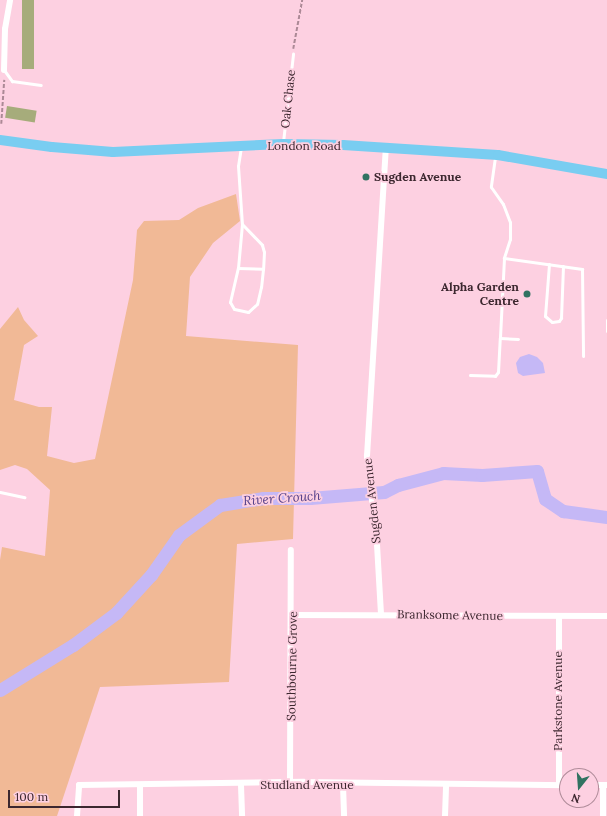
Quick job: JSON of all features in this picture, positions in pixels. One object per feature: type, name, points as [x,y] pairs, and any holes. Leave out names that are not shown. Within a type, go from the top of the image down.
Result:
[{"type":"main road","name":"London Road","points":[[0,140],[52,147],[113,152],[283,144],[386,148],[495,155],[607,174]]},
{"type":"street","points":[[4,70],[2,54],[3,29],[10,0]]},
{"type":"street","name":"Sugden Avenue","points":[[381,614],[377,544],[367,456],[386,148]]},
{"type":"street","name":"Southbourne Grove","points":[[290,783],[293,615],[291,550]]},
{"type":"street","name":"Branksome Avenue","points":[[293,615],[381,614],[559,617],[607,616]]},
{"type":"street","name":"Parkstone Avenue","points":[[559,617],[559,768]]},
{"type":"street","name":"Studland Avenue","points":[[76,816],[78,785],[242,785],[290,783],[446,786],[559,785]]},
{"type":"street","points":[[140,785],[140,816]]},
{"type":"street","points":[[242,785],[242,816]]},
{"type":"street","points":[[343,785],[344,816]]},
{"type":"street","points":[[603,816],[605,785]]},
{"type":"street","points":[[445,816],[446,786]]},
{"type":"lane","name":"Oak Chase","points":[[283,144],[293,54]]},
{"type":"lane","points":[[4,70],[12,81],[41,85]]},
{"type":"lane","points":[[241,147],[238,166],[242,224],[238,268],[230,302],[234,309],[242,312],[248,312],[257,304],[263,269],[264,248],[242,224]]},
{"type":"lane","points":[[470,375],[495,376],[498,372],[504,258],[510,239],[510,222],[503,204],[491,187],[495,155]]},
{"type":"lane","points":[[504,258],[582,269],[583,356]]},
{"type":"lane","points":[[549,264],[545,316],[552,322],[561,318],[563,266]]},
{"type":"lane","points":[[238,268],[263,269]]},
{"type":"lane","points":[[607,320],[607,331]]},
{"type":"lane","points":[[500,338],[518,339]]},
{"type":"lane","points":[[0,492],[24,497]]},
{"type":"path","points":[[293,54],[302,0]]},
{"type":"path","points":[[1,124],[5,83],[1,73],[4,70]]},
{"type":"shaded area","points":[[236,194],[240,221],[213,243],[190,277],[186,336],[298,345],[293,539],[237,544],[229,682],[100,687],[57,816],[0,816],[0,560],[2,547],[45,556],[50,490],[27,469],[15,465],[0,470],[0,329],[18,307],[24,320],[38,336],[24,345],[14,400],[39,407],[52,407],[47,456],[74,463],[95,459],[133,280],[137,230],[144,221],[179,220],[198,208]]},
{"type":"shaded area","points":[[529,354],[537,357],[543,363],[545,373],[523,376],[518,373],[516,363],[520,357]]},
{"type":"building","points":[[22,0],[34,0],[34,69],[22,69]]},
{"type":"building","points":[[7,106],[37,111],[35,123],[5,118]]},
{"type":"waterway","name":"River Crouch","points":[[0,690],[73,645],[116,613],[151,575],[179,535],[220,505],[263,498],[310,498],[384,492],[398,485],[443,473],[482,475],[537,471],[545,499],[563,511],[607,517]]},
{"type":"place","name":"Sugden Avenue","points":[[366,177]]},
{"type":"place","name":"Alpha Garden Centre","points":[[527,294]]}]
